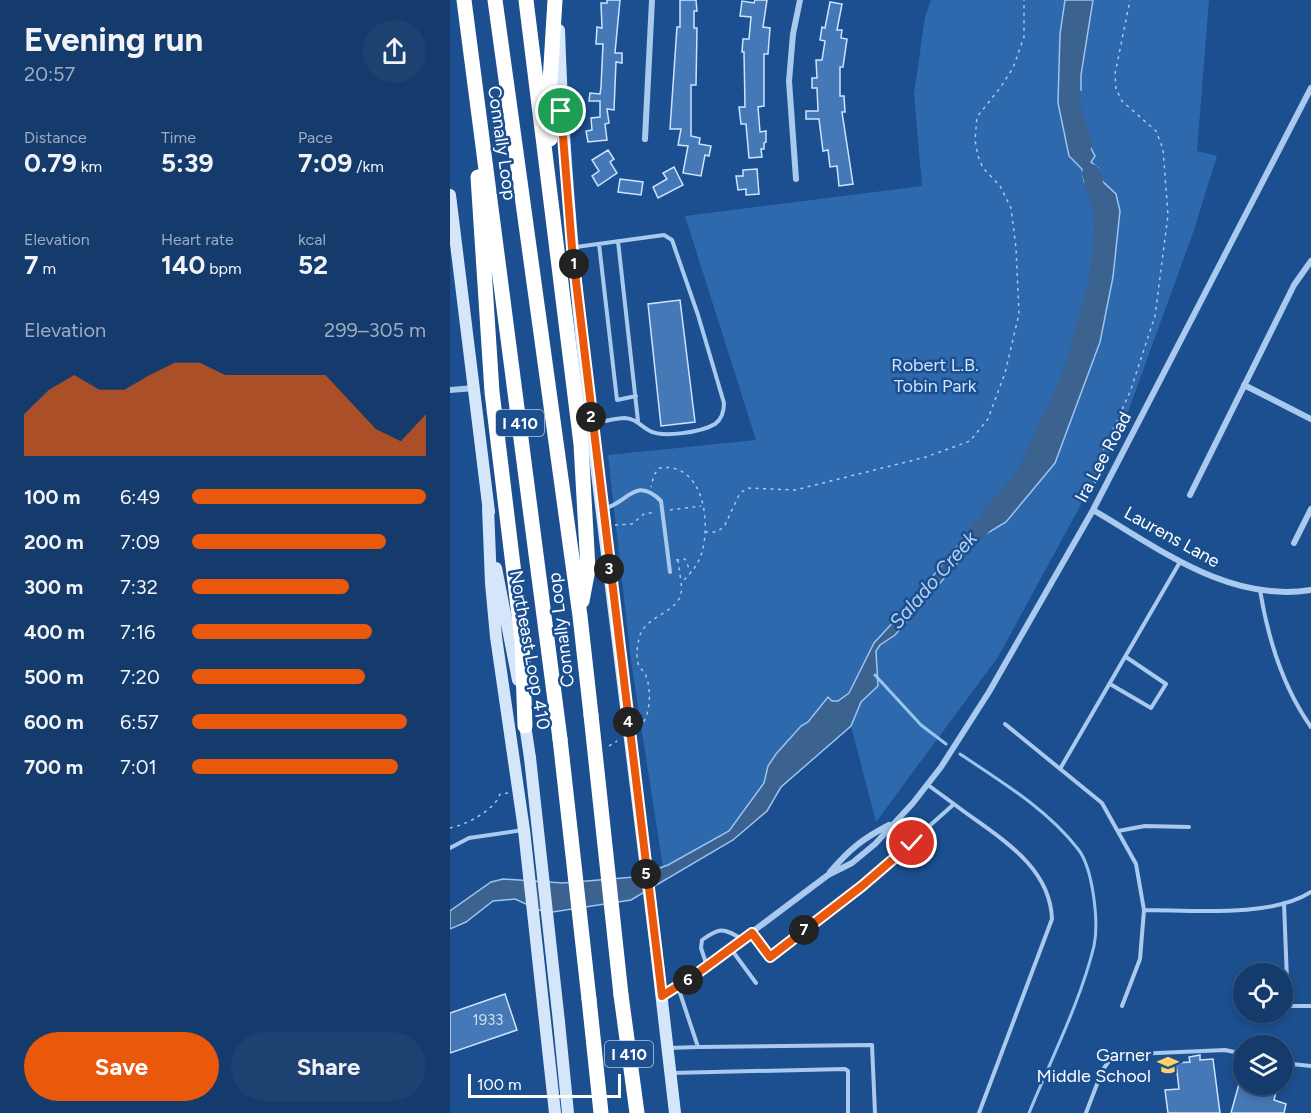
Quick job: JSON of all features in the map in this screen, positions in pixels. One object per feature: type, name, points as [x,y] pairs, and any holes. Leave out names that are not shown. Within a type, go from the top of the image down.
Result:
[{"type":"highway","name":"Connally Loop","points":[[464,0],[560,739],[601,1113]]},
{"type":"highway","name":"Connally Loop","points":[[495,0],[580,616],[621,995],[637,1113]]},
{"type":"highway","points":[[526,0],[581,444],[588,569],[580,616]]},
{"type":"highway","points":[[555,247],[550,131],[557,0]]},
{"type":"highway","points":[[477,108],[478,176],[486,320],[492,392],[522,639],[525,726]]},
{"type":"main road","points":[[557,0],[561,111],[572,248],[675,1113]]},
{"type":"main road","name":"Northeast Loop 410","points":[[450,195],[456,269],[475,388],[491,537],[530,758],[568,1113]]},
{"type":"main road","points":[[488,507],[495,626],[524,830],[555,1113]]},
{"type":"street","points":[[645,139],[652,0]]},
{"type":"street","points":[[796,179],[789,81],[793,34],[800,0]]},
{"type":"street","name":"Ira Lee Road","points":[[662,996],[707,967],[828,875],[852,863],[875,844],[928,784],[989,692],[1093,510],[1311,88]]},
{"type":"street","points":[[1190,495],[1294,285],[1311,261]]},
{"type":"street","points":[[1244,385],[1311,419]]},
{"type":"street","points":[[450,390],[475,388]]},
{"type":"street","points":[[1294,543],[1311,509]]},
{"type":"street","name":"Laurens Lane","points":[[1093,510],[1180,561],[1219,580],[1260,590],[1295,592],[1311,590]]},
{"type":"street","name":"Ira Lee Road","points":[[828,875],[845,853],[869,835],[892,823]]},
{"type":"lane","points":[[572,248],[664,236],[672,240],[702,326],[724,403],[723,412],[716,423],[690,432],[657,433],[650,431],[638,421],[625,418],[592,423]]},
{"type":"lane","points":[[618,242],[638,421]]},
{"type":"lane","points":[[599,244],[617,400],[636,396]]},
{"type":"lane","points":[[602,509],[612,507],[625,496],[636,491],[650,492],[661,501],[670,572]]},
{"type":"lane","points":[[1060,769],[1180,561]]},
{"type":"lane","points":[[1260,590],[1268,634],[1286,684],[1311,727]]},
{"type":"lane","points":[[1110,684],[1151,708],[1166,684],[1126,657]]},
{"type":"lane","points":[[1005,724],[1102,803],[1136,864],[1144,910],[1140,959],[1122,1006]]},
{"type":"lane","points":[[928,784],[1027,859],[1045,884],[1052,902],[1052,919],[979,1113]]},
{"type":"lane","points":[[752,933],[770,957],[862,886],[954,804]]},
{"type":"lane","points":[[1118,831],[1145,826],[1189,827]]},
{"type":"lane","points":[[450,848],[469,838],[524,830]]},
{"type":"lane","points":[[1144,910],[1241,910],[1298,900],[1311,892]]},
{"type":"lane","points":[[1284,903],[1288,1006],[1311,1006]]},
{"type":"lane","points":[[707,967],[701,948],[702,940],[715,931],[727,930],[743,939]]},
{"type":"lane","points":[[731,949],[756,983]]},
{"type":"lane","points":[[678,987],[698,1047]]},
{"type":"lane","points":[[668,1048],[872,1045],[875,1113]]},
{"type":"lane","points":[[1086,1113],[1102,1071],[1113,1055],[1225,1050],[1233,1052]]},
{"type":"lane","points":[[1293,1064],[1311,1066]]},
{"type":"lane","points":[[671,1073],[845,1069],[848,1071],[848,1113]]},
{"type":"path","points":[[650,492],[654,475],[659,468],[669,466],[681,469],[692,477],[698,489],[705,532],[716,532],[724,528],[740,493],[748,489],[795,490],[926,457],[970,441],[988,419],[1005,373],[1019,314],[1016,248],[1011,208],[1000,186],[983,168],[975,140],[977,117],[1013,68],[1024,37],[1024,0]]},
{"type":"path","points":[[1097,484],[1092,480],[1092,475],[1130,392],[1155,316],[1168,215],[1163,149],[1156,131],[1122,101],[1116,89],[1115,74],[1130,0]]},
{"type":"path","points":[[611,525],[632,524],[644,514],[702,506]]},
{"type":"path","points":[[668,561],[686,559],[691,574]]},
{"type":"path","points":[[678,560],[681,583]]},
{"type":"path","points":[[450,828],[465,825],[493,806],[500,794],[509,793],[509,799],[519,798]]},
{"type":"green space","name":"Robert L.B. Tobin Park","points":[[931,0],[1209,0],[1197,151],[1217,156],[1193,233],[1121,431],[998,657],[876,822],[851,726],[781,787],[767,811],[733,840],[665,880],[631,661],[608,455],[756,440],[685,216],[922,186],[914,94],[925,17]]},
{"type":"water","points":[[1065,0],[1093,0],[1081,75],[1081,90],[1076,86],[1072,113],[1095,156],[1091,162],[1098,168],[1100,179],[1116,194],[1120,211],[1113,277],[1100,342],[1055,463],[1006,522],[979,538],[895,635],[880,645],[876,651],[878,686],[861,702],[851,726],[781,787],[767,811],[733,840],[631,900],[546,913],[515,899],[493,901],[466,922],[450,929],[450,911],[491,882],[503,879],[563,883],[634,877],[668,865],[729,831],[764,783],[768,766],[776,754],[801,726],[808,722],[828,697],[832,701],[838,701],[849,693],[874,643],[909,605],[970,531],[1011,499],[1021,487],[1047,444],[1063,404],[1066,375],[1092,315],[1109,215],[1104,199],[1091,190],[1084,181],[1082,169],[1069,156],[1058,103],[1060,34]]},
{"type":"building","points":[[607,0],[620,0],[615,53],[622,53],[622,63],[616,62],[614,110],[607,109],[609,123],[605,124],[607,140],[588,142],[586,131],[592,130],[591,118],[600,117],[600,101],[589,101],[590,93],[600,94],[603,44],[596,44],[597,27],[602,28],[601,3],[607,3]]},
{"type":"building","points":[[680,0],[696,0],[694,28],[697,28],[696,85],[691,85],[691,136],[700,138],[699,144],[711,146],[709,156],[705,155],[701,176],[683,173],[688,146],[678,145],[681,129],[670,129],[677,27],[680,27]]},
{"type":"building","points":[[755,0],[767,0],[763,27],[770,28],[768,54],[764,54],[764,106],[758,107],[760,132],[766,131],[766,142],[764,149],[761,149],[762,157],[749,158],[746,124],[741,124],[739,107],[745,107],[744,52],[742,52],[743,39],[749,39],[751,17],[740,16],[742,1],[754,3]]},
{"type":"building","points":[[830,2],[842,4],[837,30],[842,30],[841,38],[847,39],[843,67],[840,67],[840,96],[844,96],[845,112],[842,112],[853,184],[839,186],[837,166],[830,167],[828,150],[823,151],[819,119],[806,119],[806,111],[818,111],[817,88],[812,88],[812,78],[817,78],[816,60],[822,60],[825,41],[820,40]]},
{"type":"building","points":[[608,150],[614,159],[610,162],[617,173],[598,186],[592,176],[599,171],[592,160]]},
{"type":"building","points":[[674,167],[683,185],[658,198],[653,187],[667,179],[663,173]]},
{"type":"building","points":[[757,169],[759,194],[746,195],[746,189],[738,190],[736,176],[743,176],[743,170]]},
{"type":"building","points":[[620,179],[643,182],[641,195],[618,192]]},
{"type":"building","points":[[680,300],[695,422],[661,426],[648,304]]},
{"type":"building","points":[[505,994],[517,1030],[450,1053],[450,1013]]},
{"type":"building","points":[[1200,1055],[1200,1060],[1213,1059],[1220,1113],[1168,1113],[1165,1090],[1179,1089],[1176,1063],[1190,1062],[1189,1057]]},
{"type":"building","points":[[1236,1095],[1275,1095],[1274,1100],[1286,1104],[1284,1113],[1231,1113]]},
{"type":"waterway","name":"Salado Creek","points":[[1071,86],[1072,109],[1083,144]]},
{"type":"waterway","name":"Salado Creek","points":[[977,532],[1025,476],[1073,371],[1098,282],[1104,218],[1091,173]]},
{"type":"waterway","points":[[875,675],[921,725],[946,744]]},
{"type":"waterway","points":[[960,754],[1023,797],[1066,835],[1083,858],[1094,896],[1095,936],[1088,967],[1073,1010],[1029,1113]]},
{"type":"place","name":"Garner Middle School","points":[[1168,1065]]},
{"type":"route","points":[[561,111],[572,248],[662,996],[674,990],[752,933],[770,957],[862,886],[912,843]]}]
